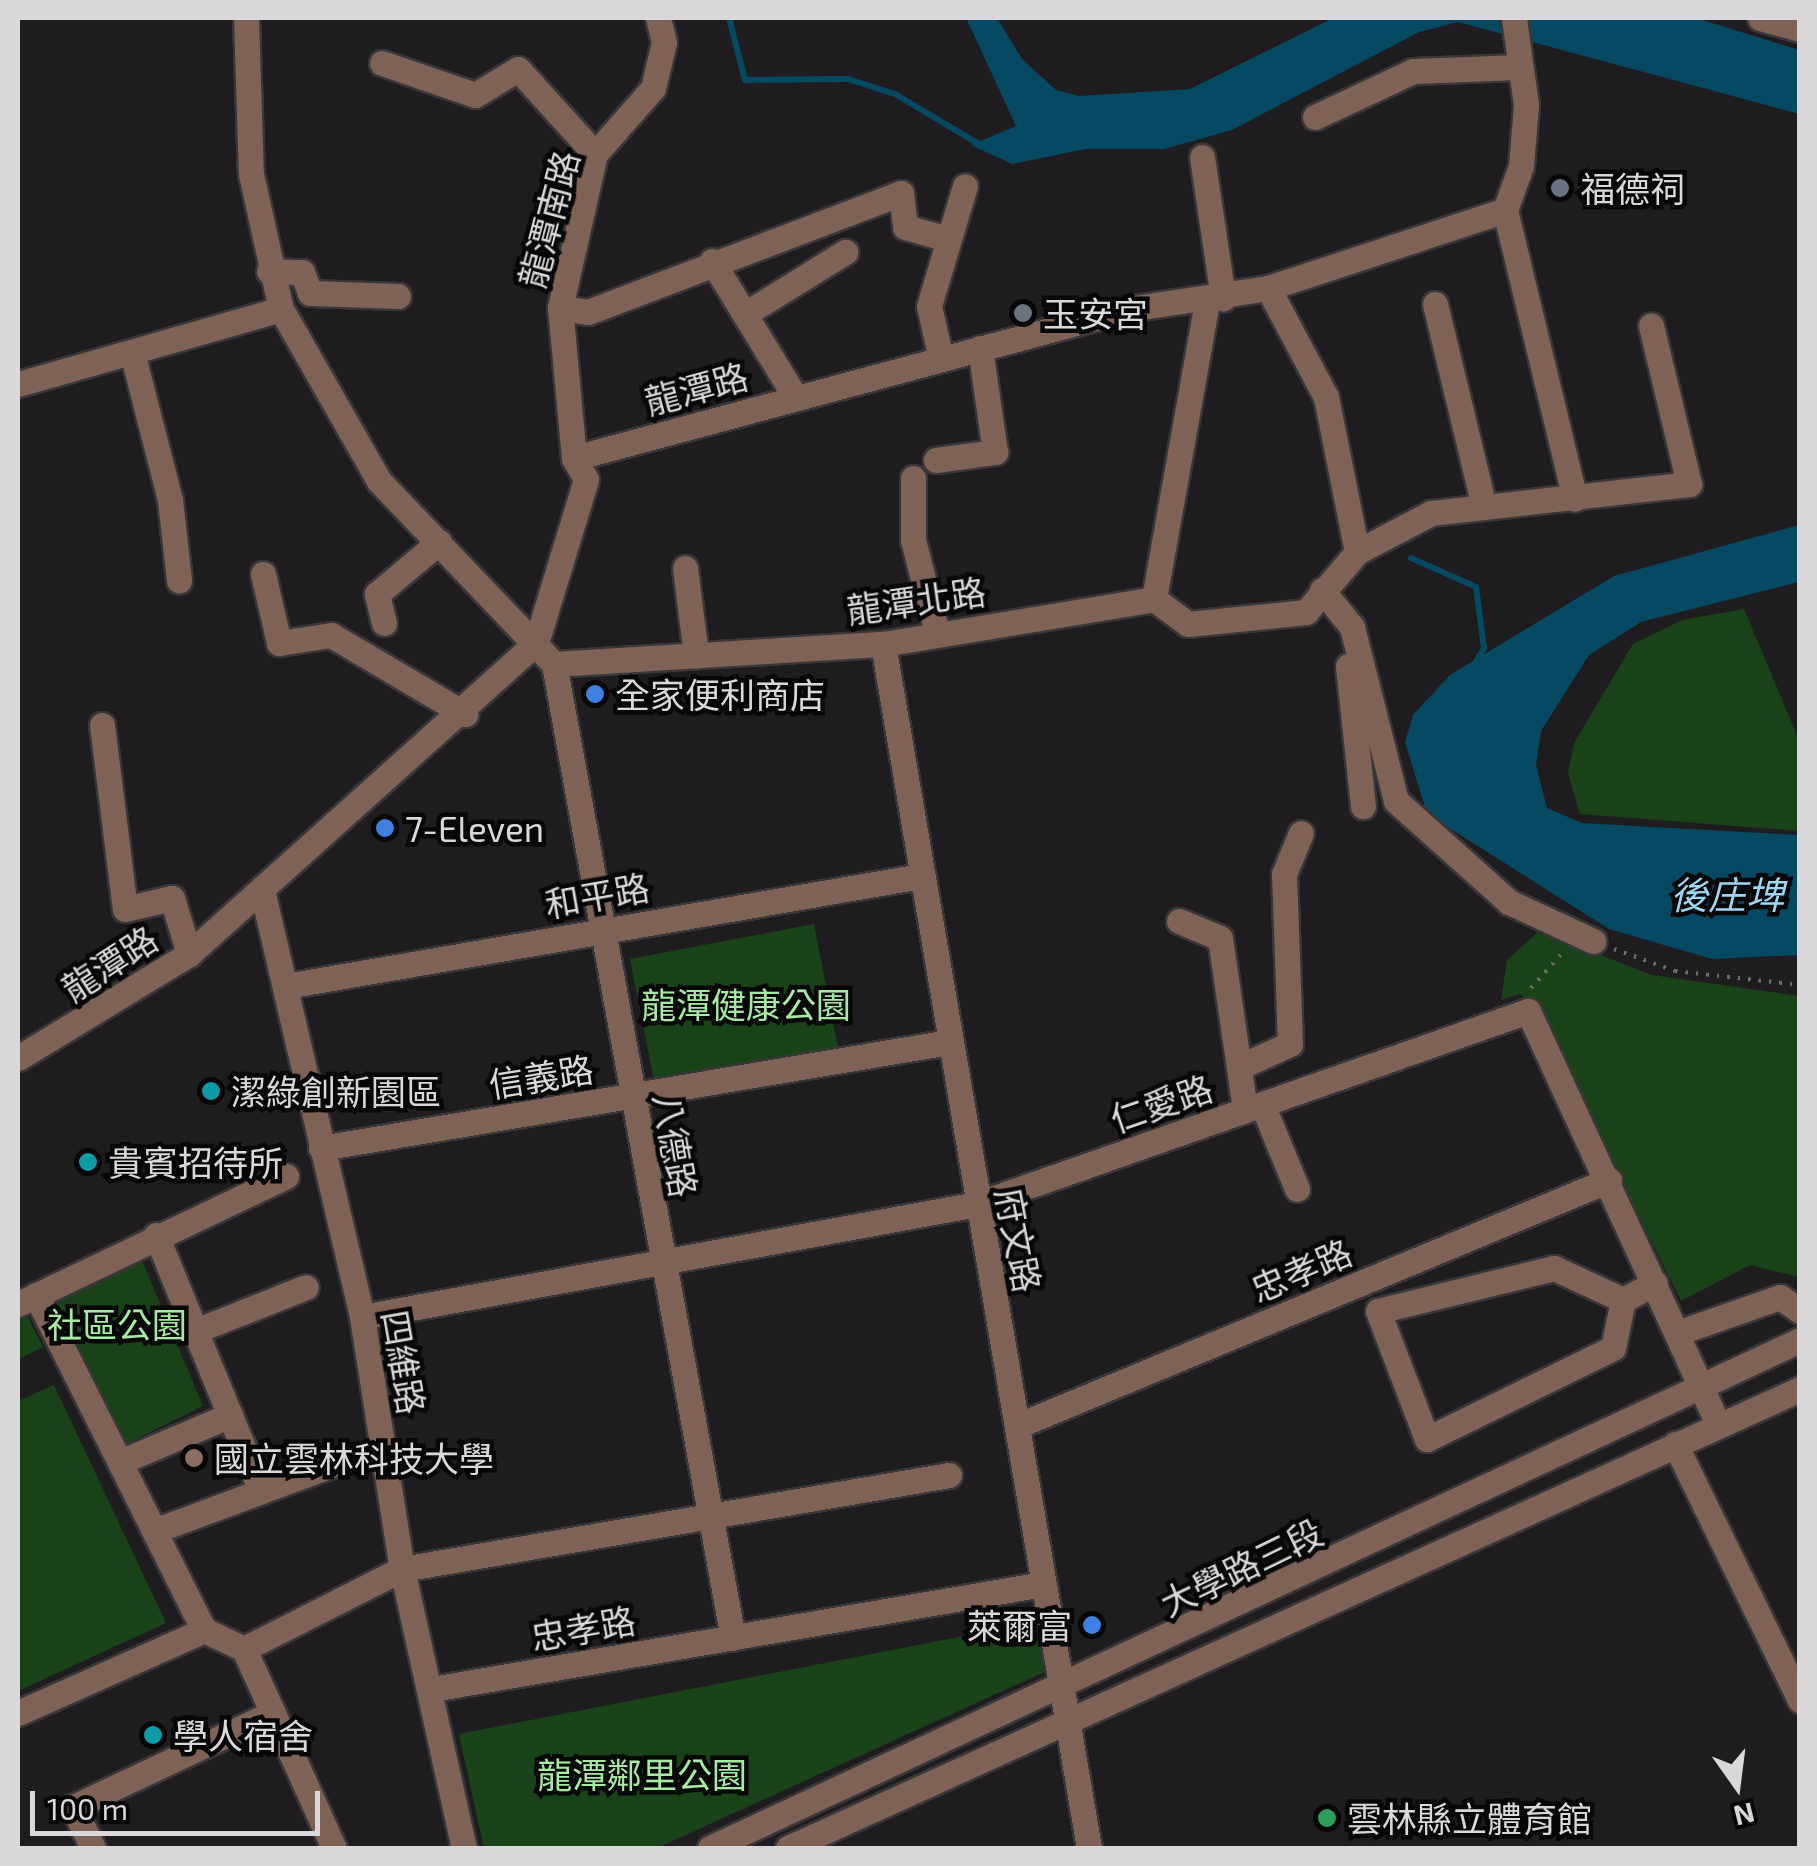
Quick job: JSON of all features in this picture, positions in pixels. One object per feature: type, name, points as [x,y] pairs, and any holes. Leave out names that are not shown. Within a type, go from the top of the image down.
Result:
[{"type":"street","points":[[246,18],[251,174],[269,271],[281,308],[379,481],[554,664]]},
{"type":"street","name":"龍潭南路","points":[[574,458],[560,308],[596,154],[654,88],[664,42],[658,18]]},
{"type":"street","points":[[1514,18],[1519,55],[1521,166],[1504,210],[1575,499]]},
{"type":"street","points":[[1760,18],[1800,29]]},
{"type":"street","points":[[1316,118],[1413,71],[1519,55]]},
{"type":"street","points":[[382,63],[475,95],[518,69],[596,154]]},
{"type":"street","points":[[1202,157],[1215,300],[1154,600],[1188,624],[1306,612],[1357,552],[1432,513],[1689,484],[1651,326]]},
{"type":"street","points":[[940,359],[929,306],[965,186]]},
{"type":"street","points":[[560,308],[588,312],[712,261],[902,192],[905,227],[948,239]]},
{"type":"street","name":"龍潭路","points":[[18,1058],[189,954],[464,714],[536,643],[586,479],[574,458],[1128,309],[1215,300],[1268,288],[1504,210]]},
{"type":"street","points":[[745,314],[845,252]]},
{"type":"street","points":[[712,261],[796,398]]},
{"type":"street","points":[[269,271],[302,272],[310,293],[398,296]]},
{"type":"street","points":[[1268,288],[1326,397],[1357,552]]},
{"type":"street","points":[[1435,304],[1484,506]]},
{"type":"street","points":[[18,384],[281,308]]},
{"type":"street","points":[[936,460],[995,452],[980,348]]},
{"type":"street","points":[[132,352],[170,500],[179,580]]},
{"type":"street","points":[[914,478],[913,540],[936,633]]},
{"type":"street","points":[[384,622],[377,594],[438,542]]},
{"type":"street","points":[[686,568],[696,656]]},
{"type":"street","points":[[263,574],[279,642],[331,634],[464,714]]},
{"type":"street","points":[[1322,590],[1343,616],[1396,801],[1509,902],[1593,941]]},
{"type":"street","name":"龍潭北路","points":[[554,664],[883,644],[1154,600]]},
{"type":"street","points":[[1343,616],[1363,806]]},
{"type":"street","name":"府文路","points":[[883,644],[1089,1848]]},
{"type":"street","name":"八德路","points":[[554,664],[660,1261],[732,1638]]},
{"type":"street","points":[[102,726],[125,908],[172,898],[189,954]]},
{"type":"street","points":[[1238,1067],[1290,1044],[1284,874],[1301,832]]},
{"type":"street","name":"和平路","points":[[286,986],[921,876]]},
{"type":"street","name":"四維路","points":[[262,890],[362,1317],[402,1569],[432,1690],[464,1848]]},
{"type":"street","points":[[1179,921],[1220,938],[1238,1067],[1253,1107],[1297,1190]]},
{"type":"street","points":[[1528,1011],[1609,1180],[1718,1425]]},
{"type":"street","name":"仁愛路","points":[[362,1317],[976,1204],[1528,1011]]},
{"type":"street","name":"信義路","points":[[321,1148],[949,1042]]},
{"type":"street","points":[[286,1176],[27,1300],[120,1462],[204,1630],[244,1649],[325,1846]]},
{"type":"street","name":"忠孝路","points":[[1019,1425],[1609,1180]]},
{"type":"street","points":[[156,1235],[261,1491]]},
{"type":"street","points":[[1624,1300],[1554,1268],[1378,1311],[1427,1439],[1613,1348],[1624,1300],[1654,1284]]},
{"type":"street","points":[[196,1331],[306,1287]]},
{"type":"street","points":[[1677,1333],[1780,1297],[1800,1311]]},
{"type":"street","name":"大學路三段","points":[[710,1848],[1062,1690],[1800,1340]]},
{"type":"street","name":"大學路三段","points":[[788,1848],[1069,1724],[1800,1388]]},
{"type":"street","points":[[120,1462],[230,1416]]},
{"type":"street","points":[[1676,1444],[1800,1700]]},
{"type":"street","points":[[154,1531],[342,1460]]},
{"type":"street","points":[[244,1649],[402,1569],[949,1475]]},
{"type":"street","name":"忠孝路","points":[[432,1690],[1043,1584]]},
{"type":"street","points":[[18,1713],[204,1630]]},
{"type":"street","points":[[93,1848],[73,1806],[273,1714]]},
{"type":"path","points":[[1528,1011],[1532,978],[1593,941],[1675,971],[1800,985]]},
{"type":"green space","points":[[1744,609],[1799,740],[1799,831],[1580,814],[1568,773],[1574,743],[1633,644],[1682,620]]},
{"type":"green space","name":"龍潭健康公園","points":[[814,924],[839,1053],[655,1086],[630,959]]},
{"type":"green space","points":[[1539,931],[1652,975],[1799,996],[1799,1277],[1750,1265],[1681,1301],[1536,1009],[1520,994],[1501,1000],[1507,960]]},
{"type":"green space","name":"社區公園","points":[[141,1258],[203,1406],[122,1446],[51,1298]]},
{"type":"green space","points":[[18,1298],[43,1347],[18,1359]]},
{"type":"green space","points":[[54,1385],[166,1623],[18,1691],[18,1401]]},
{"type":"green space","name":"龍潭鄰里公園","points":[[1031,1623],[1049,1670],[657,1848],[484,1848],[459,1734]]},
{"type":"water","points":[[966,18],[997,18],[1022,59],[1056,90],[1079,96],[1190,89],[1333,18],[1696,18],[1799,50],[1799,114],[1458,22],[1419,32],[1232,130],[1164,149],[1086,149],[1012,164],[971,145],[1016,126]]},
{"type":"water","name":"後庄埤","points":[[1799,525],[1799,582],[1641,622],[1589,655],[1541,731],[1536,765],[1547,808],[1582,823],[1799,835],[1799,955],[1712,959],[1609,929],[1427,814],[1405,742],[1413,715],[1450,675],[1614,576]]},
{"type":"waterway","points":[[729,18],[745,80],[848,79],[895,94],[979,144]]},
{"type":"waterway","points":[[1411,558],[1476,587],[1484,648],[1476,662]]},
{"type":"place","name":"福德祠","points":[[1560,188]]},
{"type":"place","name":"玉安宮","points":[[1023,313]]},
{"type":"place","name":"全家便利商店","points":[[595,694]]},
{"type":"place","name":"7-Eleven","points":[[385,828]]},
{"type":"place","name":"潔綠創新園區","points":[[211,1091]]},
{"type":"place","name":"貴賓招待所","points":[[88,1162]]},
{"type":"place","name":"國立雲林科技大學","points":[[194,1458]]},
{"type":"place","name":"萊爾富","points":[[1092,1625]]},
{"type":"place","name":"學人宿舍","points":[[153,1735]]},
{"type":"place","name":"雲林縣立體育館","points":[[1327,1818]]}]
